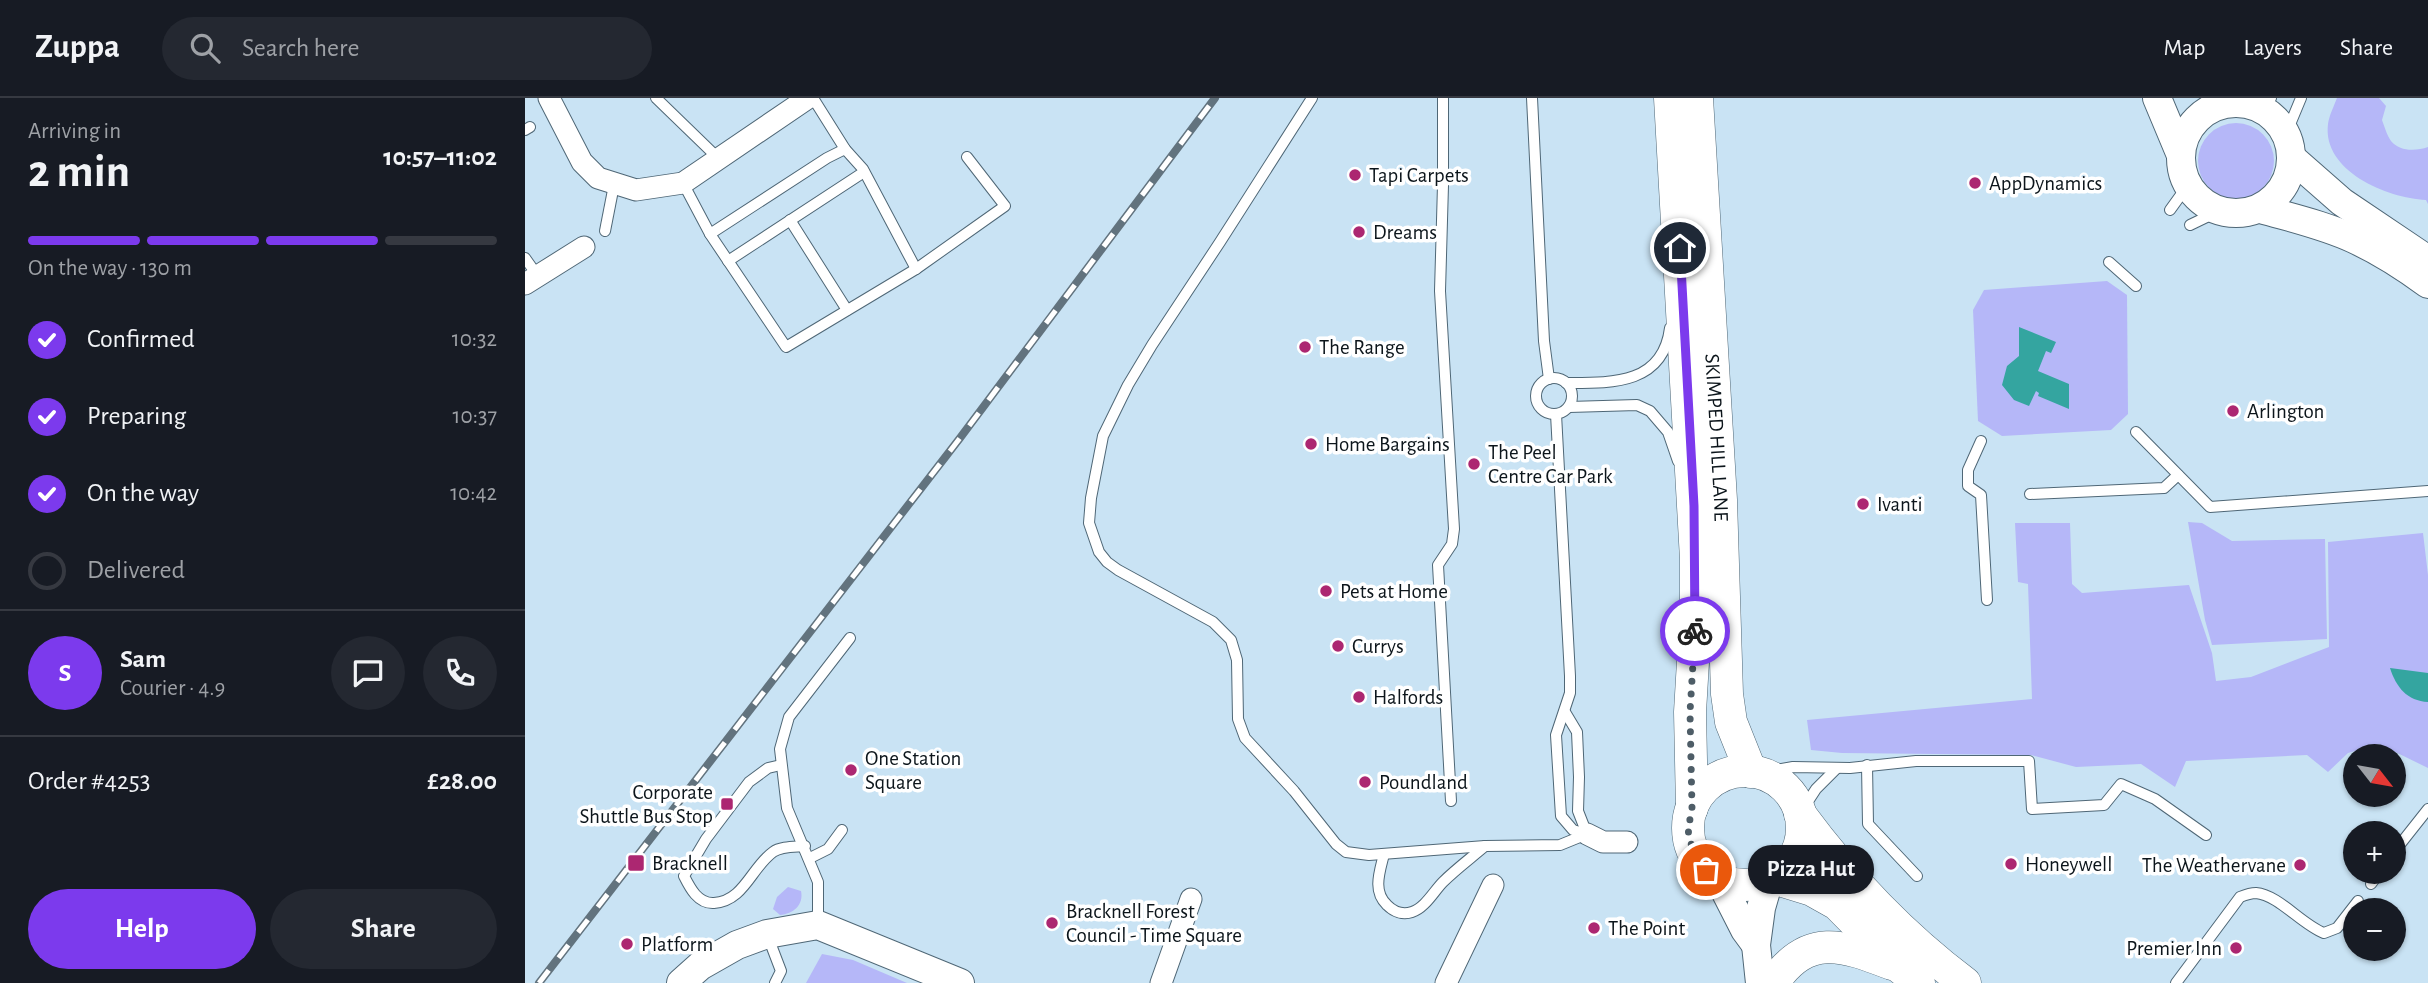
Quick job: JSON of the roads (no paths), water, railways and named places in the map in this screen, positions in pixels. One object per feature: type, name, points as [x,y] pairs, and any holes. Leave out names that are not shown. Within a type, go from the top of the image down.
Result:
[{"type":"main road","name":"SKIMPED HILL LANE","points":[[1670,98],[1694,506],[1696,611],[1690,712],[1692,808]]},
{"type":"main road","name":"SKIMPED HILL LANE","points":[[1697,98],[1721,500],[1727,694],[1731,722],[1755,773]]},
{"type":"main road","points":[[1908,974],[1837,904],[1812,890],[1771,879],[1742,885],[1719,879],[1706,870],[1693,852],[1688,830],[1692,808],[1701,792],[1718,778],[1738,772],[1755,773],[1778,782],[1787,790],[1800,814],[1841,868],[1910,939],[1965,983]]},
{"type":"main road","points":[[1771,879],[1792,860],[1797,851],[1802,827],[1800,814]]},
{"type":"main road","points":[[1773,983],[1792,960],[1823,946],[1860,952],[1908,974]]},
{"type":"street","points":[[549,98],[582,162],[598,178],[636,190],[683,183],[811,98]]},
{"type":"street","points":[[2157,98],[2180,153]]},
{"type":"street","points":[[2290,147],[2283,189],[2261,209],[2243,214],[2226,214],[2204,205],[2191,192],[2181,172],[2180,153],[2183,140],[2192,124],[2212,102],[2260,101],[2261,109],[2279,123],[2290,147],[2341,202],[2428,260]]},
{"type":"street","points":[[2261,209],[2354,239],[2428,284]]},
{"type":"street","points":[[529,272],[584,247]]},
{"type":"street","points":[[1587,834],[1602,842],[1627,842]]},
{"type":"street","points":[[1719,879],[1745,930],[1756,945]]},
{"type":"street","points":[[1760,983],[1756,945],[1761,908],[1771,879]]},
{"type":"street","points":[[1446,983],[1493,885]]},
{"type":"street","points":[[1161,983],[1191,899]]},
{"type":"street","points":[[681,983],[718,954],[751,939],[818,925],[960,983]]},
{"type":"lane","points":[[656,98],[719,159]]},
{"type":"lane","points":[[811,98],[864,172],[916,269]]},
{"type":"lane","points":[[1312,98],[1152,345],[1113,413],[1103,436],[1091,498],[1089,523],[1094,540],[1107,562],[1213,622],[1231,640],[1237,660],[1237,708],[1240,726],[1252,747],[1294,791],[1336,844],[1346,852],[1359,855],[1485,846],[1560,845],[1587,834]]},
{"type":"lane","points":[[1443,98],[1440,290],[1454,529],[1453,544],[1438,565],[1451,801]]},
{"type":"lane","points":[[1532,98],[1544,341],[1549,379]]},
{"type":"lane","points":[[2290,147],[2301,98]]},
{"type":"lane","points":[[710,234],[845,149]]},
{"type":"lane","points":[[683,183],[710,234],[786,347],[916,269],[1005,206],[967,157]]},
{"type":"lane","points":[[728,261],[864,172]]},
{"type":"lane","points":[[605,231],[614,185]]},
{"type":"lane","points":[[2170,210],[2187,185]]},
{"type":"lane","points":[[2190,225],[2219,211]]},
{"type":"lane","points":[[790,220],[847,310]]},
{"type":"lane","points":[[1680,248],[1669,334],[1660,359],[1630,379],[1566,383],[1549,379],[1540,385],[1537,400],[1546,412],[1556,414],[1569,407],[1637,405],[1650,411],[1668,432],[1694,506]]},
{"type":"lane","points":[[2109,262],[2136,286]]},
{"type":"lane","points":[[1566,383],[1572,397],[1569,407]]},
{"type":"lane","points":[[1556,414],[1570,662],[1570,693],[1556,735],[1561,816],[1573,830],[1587,834]]},
{"type":"lane","points":[[2136,432],[2210,507],[2428,491]]},
{"type":"lane","points":[[1982,441],[1968,470],[1968,486],[1981,495],[1987,600]]},
{"type":"lane","points":[[2030,494],[2164,488],[2178,475]]},
{"type":"lane","points":[[818,925],[818,882],[787,808],[780,749],[789,717],[850,638]]},
{"type":"lane","points":[[1565,712],[1577,732],[1579,811],[1587,834]]},
{"type":"lane","points":[[1755,773],[1793,767],[1837,768],[1916,761],[2029,761],[2032,809],[2104,805],[2121,784],[2155,799],[2206,835]]},
{"type":"lane","points":[[781,765],[768,768],[749,782],[706,839],[684,876],[691,890],[702,901],[728,902],[775,849],[805,846]]},
{"type":"lane","points":[[1867,765],[1868,824],[1917,876]]},
{"type":"lane","points":[[1800,814],[1816,789],[1837,768]]},
{"type":"lane","points":[[2406,836],[2428,808]]},
{"type":"lane","points":[[810,858],[828,849],[842,830]]},
{"type":"lane","points":[[1384,854],[1378,877],[1381,897],[1385,904],[1395,911],[1409,913],[1422,906],[1444,881],[1485,846]]},
{"type":"lane","points":[[2176,983],[2240,897],[2255,893],[2267,896],[2313,929],[2324,933],[2337,928],[2343,920]]},
{"type":"lane","points":[[767,934],[781,971],[775,983]]},
{"type":"railway","points":[[539,983],[960,438],[1215,98]]},
{"type":"place","name":"Tapi Carpets","points":[[1355,175]]},
{"type":"place","name":"AppDynamics","points":[[1975,183]]},
{"type":"place","name":"Dreams","points":[[1359,232]]},
{"type":"place","name":"The Range","points":[[1305,347]]},
{"type":"place","name":"Arlington","points":[[2233,411]]},
{"type":"place","name":"Home Bargains","points":[[1311,444]]},
{"type":"place","name":"The Peel Centre Car Park","points":[[1474,464]]},
{"type":"place","name":"Ivanti","points":[[1863,504]]},
{"type":"place","name":"Pets at Home","points":[[1326,591]]},
{"type":"place","name":"Currys","points":[[1338,646]]},
{"type":"place","name":"Halfords","points":[[1359,697]]},
{"type":"place","name":"One Station Square","points":[[851,770]]},
{"type":"place","name":"Poundland","points":[[1365,782]]},
{"type":"place","name":"Corporate Shuttle Bus Stop","points":[[727,804]]},
{"type":"place","name":"Bracknell","points":[[636,863]]},
{"type":"place","name":"Honeywell","points":[[2011,864]]},
{"type":"place","name":"The Weathervane","points":[[2300,865]]},
{"type":"place","name":"Pizza Hut","points":[[1706,870]]},
{"type":"place","name":"Bracknell Forest Council - Time Square","points":[[1052,923]]},
{"type":"place","name":"The Point","points":[[1594,928]]},
{"type":"place","name":"Platform","points":[[627,944]]},
{"type":"place","name":"Premier Inn","points":[[2236,948]]}]
